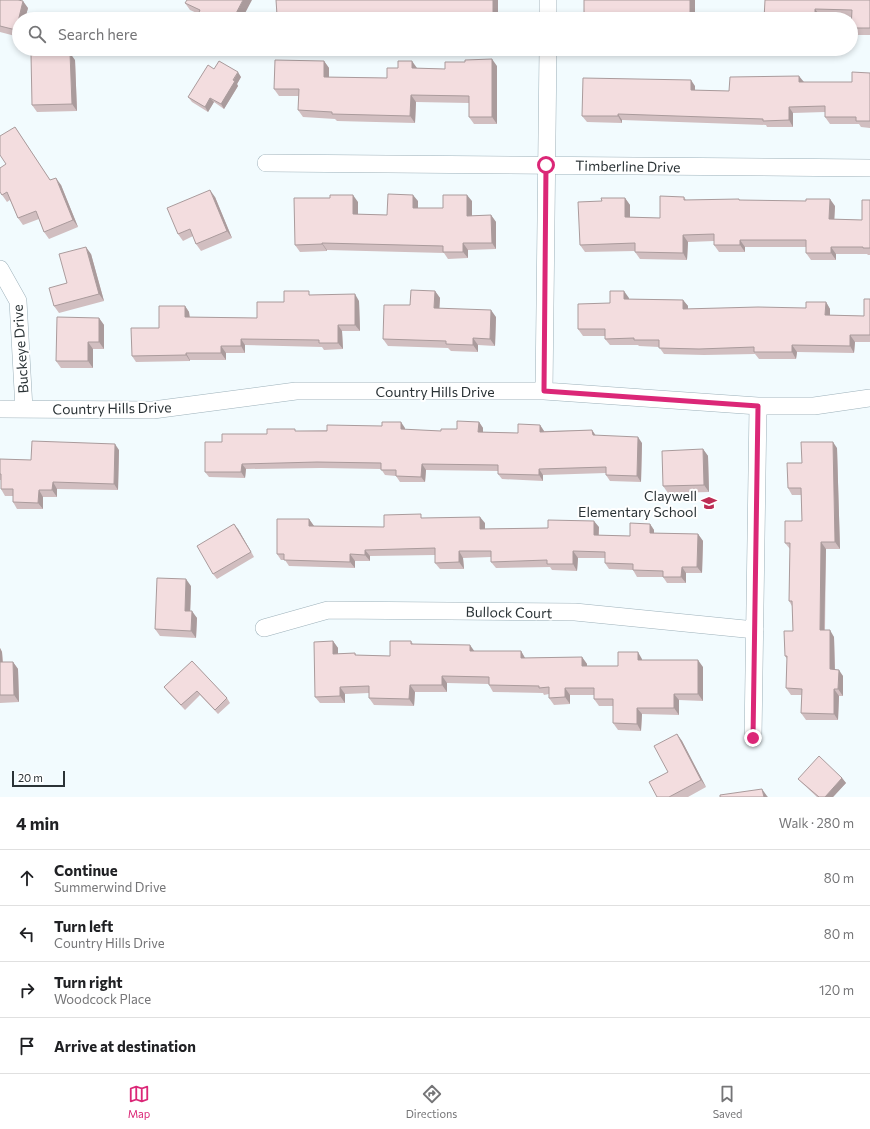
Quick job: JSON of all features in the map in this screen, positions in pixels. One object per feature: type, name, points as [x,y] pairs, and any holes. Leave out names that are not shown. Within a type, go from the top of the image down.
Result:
[{"type":"street","points":[[548,0],[548,12]]},
{"type":"street","points":[[544,391],[548,56]]},
{"type":"street","name":"Timberline Drive","points":[[266,162],[870,168]]},
{"type":"street","name":"Buckeye Drive","points":[[0,269],[18,301],[24,409]]},
{"type":"street","name":"Country Hills Drive","points":[[0,409],[153,410],[296,391],[544,391],[758,406],[814,406],[870,398]]},
{"type":"street","points":[[753,738],[758,406]]},
{"type":"street","name":"Bullock Court","points":[[264,628],[328,610],[575,612],[755,630]]},
{"type":"building","points":[[0,0],[23,1],[20,12],[12,12],[12,29],[0,26]]},
{"type":"building","points":[[187,0],[243,0],[237,12],[199,12],[200,10],[185,3]]},
{"type":"building","points":[[276,0],[493,0],[493,12],[277,12]]},
{"type":"building","points":[[584,0],[690,0],[690,12],[584,12]]},
{"type":"building","points":[[765,0],[870,0],[870,28],[858,28],[858,12],[852,12],[852,10],[815,9],[815,12],[764,12]]},
{"type":"building","points":[[31,56],[70,56],[72,104],[32,105]]},
{"type":"building","points":[[492,59],[492,117],[469,117],[469,96],[411,95],[410,116],[332,114],[332,112],[298,110],[299,89],[274,89],[275,60],[324,61],[324,77],[387,78],[387,68],[398,68],[398,61],[412,61],[412,68],[445,69],[445,62],[465,62],[465,60]]},
{"type":"building","points":[[219,61],[238,72],[233,80],[235,81],[221,104],[210,98],[205,107],[188,97],[208,65],[214,69]]},
{"type":"building","points":[[852,72],[870,73],[870,121],[856,121],[856,117],[825,117],[825,106],[789,107],[789,120],[763,121],[763,119],[618,114],[618,116],[582,116],[583,78],[691,80],[691,90],[729,91],[730,77],[799,76],[799,82],[852,82]]},
{"type":"building","points":[[15,127],[50,180],[56,178],[73,220],[44,232],[36,211],[18,218],[7,192],[2,195],[0,192],[0,168],[6,164],[0,155],[0,136]]},
{"type":"building","points":[[210,190],[227,231],[196,244],[190,229],[178,234],[167,208]]},
{"type":"building","points":[[388,194],[413,195],[413,208],[443,208],[443,195],[467,195],[467,216],[491,215],[492,243],[463,243],[463,252],[443,252],[443,246],[322,243],[295,245],[294,198],[330,198],[330,195],[353,195],[353,214],[387,215]]},
{"type":"building","points":[[660,196],[684,197],[684,200],[739,199],[806,201],[806,199],[830,199],[829,219],[862,220],[862,200],[870,200],[870,248],[831,247],[831,253],[806,253],[806,240],[740,240],[740,245],[714,245],[714,234],[683,235],[683,253],[635,252],[635,243],[580,245],[578,202],[602,201],[601,198],[625,198],[625,217],[660,218]]},
{"type":"building","points":[[86,247],[99,294],[54,306],[49,288],[67,283],[59,254]]},
{"type":"building","points":[[411,290],[435,291],[434,308],[491,310],[490,339],[473,338],[473,345],[446,344],[446,341],[383,339],[384,305],[410,305]]},
{"type":"building","points":[[284,291],[309,291],[309,295],[355,294],[355,325],[338,325],[338,343],[319,343],[319,340],[241,339],[241,346],[221,346],[221,353],[132,356],[131,328],[159,328],[159,306],[185,306],[185,317],[257,318],[257,302],[284,302]]},
{"type":"building","points":[[610,291],[624,291],[624,299],[683,300],[683,309],[758,307],[806,308],[806,302],[826,302],[825,315],[864,316],[864,299],[870,299],[870,335],[850,335],[850,346],[792,345],[792,352],[754,352],[754,347],[699,349],[659,348],[659,340],[634,340],[634,338],[605,339],[605,329],[578,329],[578,304],[610,303]]},
{"type":"building","points":[[57,317],[99,318],[99,342],[88,342],[88,361],[56,361]]},
{"type":"building","points":[[457,421],[479,422],[478,432],[518,433],[518,424],[540,425],[540,432],[592,430],[593,435],[638,437],[637,476],[606,475],[606,467],[539,469],[539,475],[498,474],[498,465],[422,464],[421,477],[396,476],[396,470],[381,470],[381,463],[317,462],[242,464],[241,472],[205,472],[205,442],[222,442],[222,434],[267,434],[267,429],[327,431],[327,425],[382,426],[382,422],[401,422],[401,429],[441,431],[441,429],[457,429]]},
{"type":"building","points":[[32,441],[115,444],[114,484],[53,482],[52,490],[39,490],[38,503],[13,502],[13,489],[1,489],[0,459],[31,460]]},
{"type":"building","points":[[801,442],[833,442],[835,542],[821,542],[820,630],[830,630],[830,669],[839,670],[838,689],[834,689],[834,714],[801,713],[802,689],[786,688],[787,656],[785,656],[784,631],[793,631],[792,601],[789,601],[790,543],[785,543],[785,521],[802,521],[801,488],[788,488],[787,463],[802,463]]},
{"type":"building","points":[[703,449],[704,485],[663,486],[662,451]]},
{"type":"building","points":[[421,514],[421,518],[480,517],[480,529],[548,528],[548,520],[594,521],[594,535],[630,536],[630,523],[650,524],[650,533],[698,534],[697,567],[682,567],[681,577],[663,577],[663,571],[633,570],[633,564],[605,563],[605,552],[573,551],[573,564],[547,564],[547,560],[491,562],[491,551],[459,551],[459,562],[435,563],[435,548],[365,550],[365,555],[350,554],[350,562],[284,560],[284,554],[277,554],[277,519],[309,519],[309,526],[384,527],[384,515]]},
{"type":"building","points":[[234,524],[251,552],[213,574],[197,546]]},
{"type":"building","points":[[157,578],[186,579],[185,611],[192,611],[191,631],[155,629]]},
{"type":"building","points":[[333,641],[333,654],[355,653],[355,655],[390,656],[390,641],[411,641],[411,644],[470,645],[470,651],[521,651],[521,658],[582,657],[582,666],[618,666],[618,652],[638,652],[638,660],[698,660],[698,694],[674,694],[674,708],[637,708],[637,724],[613,723],[613,699],[594,699],[594,688],[565,688],[565,697],[549,698],[549,687],[539,688],[539,686],[489,685],[489,677],[442,676],[442,685],[410,685],[409,699],[369,698],[369,686],[340,687],[340,696],[315,697],[314,642]]},
{"type":"building","points":[[192,661],[227,698],[215,710],[197,691],[181,705],[164,687]]},
{"type":"building","points":[[0,662],[13,662],[14,695],[0,695]]},
{"type":"building","points":[[677,734],[701,780],[669,797],[657,797],[649,782],[668,772],[654,746]]},
{"type":"building","points":[[819,756],[842,778],[825,797],[819,797],[798,779]]},
{"type":"building","points":[[762,789],[764,797],[720,797],[720,795]]},
{"type":"place","name":"Claywell Elementary School","points":[[709,503]]},
{"type":"route","points":[[546,165],[544,391],[758,406],[753,738]]}]
